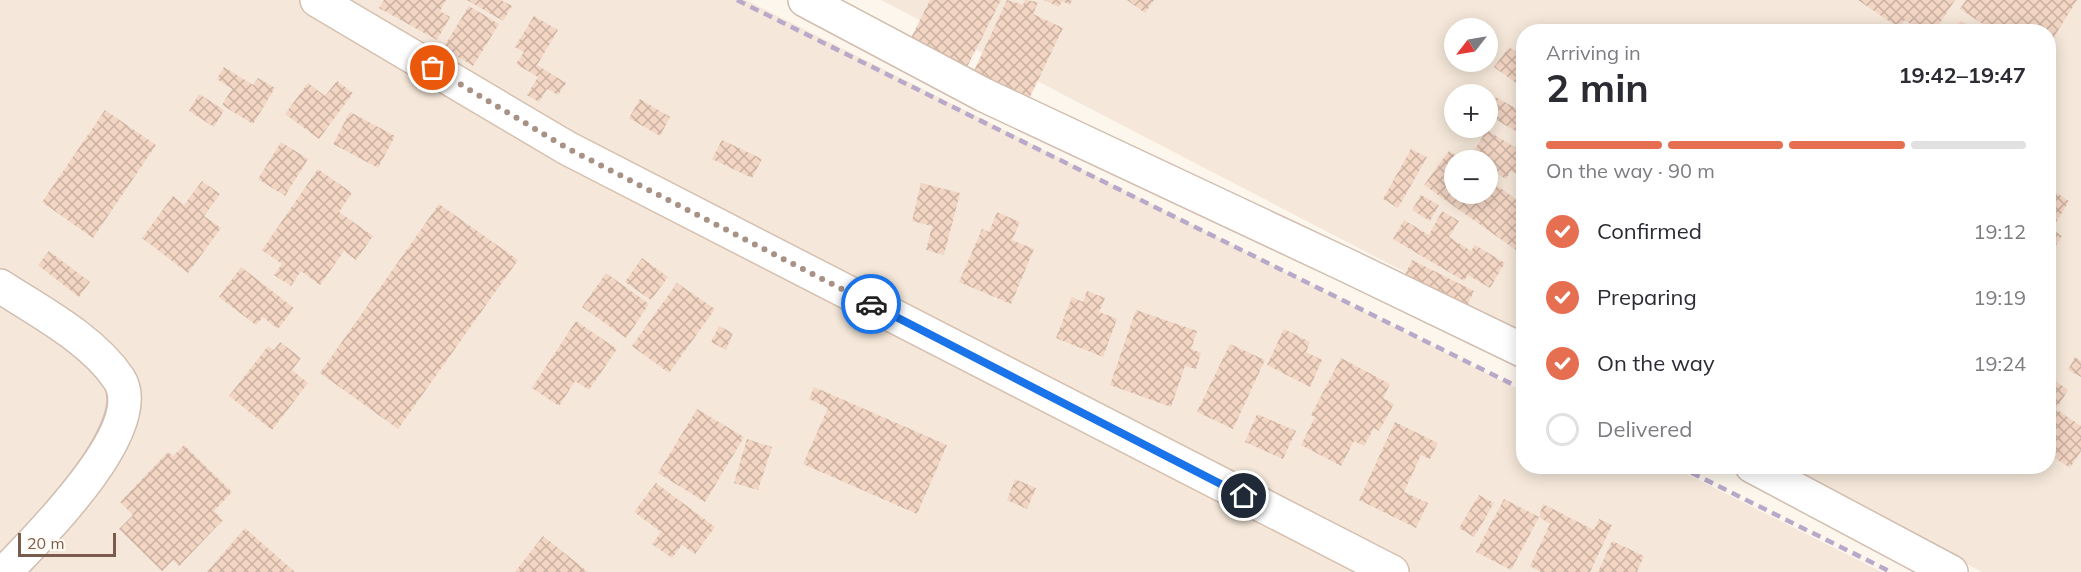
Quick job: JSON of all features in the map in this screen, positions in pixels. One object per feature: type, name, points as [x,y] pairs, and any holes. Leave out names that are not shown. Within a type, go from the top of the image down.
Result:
[{"type":"street","points":[[317,0],[567,148],[1392,572]]},
{"type":"street","points":[[805,0],[984,95],[1516,347]]},
{"type":"street","points":[[0,286],[72,332],[99,357],[120,381],[125,404],[119,426],[107,450],[82,486],[41,535],[5,572]]},
{"type":"street","points":[[1767,474],[1951,572]]},
{"type":"shaded area","points":[[0,0],[746,0],[1516,388],[1516,474],[1687,474],[1882,572],[0,572]]},
{"type":"shaded area","points":[[881,0],[2081,0],[2081,572],[1982,572],[1793,474],[2056,474],[2056,24],[1516,24],[1516,330]]},
{"type":"building","points":[[384,0],[446,0],[440,11],[450,17],[437,40],[379,8]]},
{"type":"building","points":[[467,0],[501,0],[512,6],[503,21]]},
{"type":"building","points":[[930,0],[1001,0],[965,71],[909,42]]},
{"type":"building","points":[[1007,0],[1023,5],[1025,0],[1038,2],[1033,14],[1063,28],[1029,99],[973,73]]},
{"type":"building","points":[[1044,0],[1072,0],[1070,5],[1062,1],[1059,7]]},
{"type":"building","points":[[1127,0],[1154,0],[1145,13]]},
{"type":"building","points":[[1858,0],[1955,0],[1939,24],[1911,24],[1905,20],[1902,24],[1893,24]]},
{"type":"building","points":[[1966,0],[2077,0],[2056,34],[2056,24],[1983,24],[1960,9]]},
{"type":"building","points":[[469,6],[499,24],[473,66],[443,48]]},
{"type":"building","points":[[534,16],[558,30],[537,65],[566,83],[558,95],[547,89],[539,102],[527,95],[538,77],[516,64],[524,52],[515,47]]},
{"type":"building","points":[[1509,47],[1516,52],[1516,83],[1498,70],[1498,62]]},
{"type":"building","points":[[224,67],[253,85],[258,78],[275,88],[253,124],[222,105],[232,89],[217,79]]},
{"type":"building","points":[[337,81],[353,93],[319,139],[285,114],[308,83],[325,96]]},
{"type":"building","points":[[199,94],[224,110],[214,127],[189,111]]},
{"type":"building","points":[[1498,98],[1516,108],[1516,131],[1498,121]]},
{"type":"building","points":[[640,99],[670,117],[660,136],[629,118]]},
{"type":"building","points":[[105,110],[156,145],[93,238],[42,202]]},
{"type":"building","points":[[350,112],[395,136],[378,168],[333,144]]},
{"type":"building","points":[[1498,137],[1516,148],[1516,174],[1511,171],[1506,179],[1498,174],[1498,150],[1474,150],[1482,138]]},
{"type":"building","points":[[722,140],[762,159],[752,178],[712,159]]},
{"type":"building","points":[[281,142],[308,159],[285,196],[258,179]]},
{"type":"building","points":[[1411,149],[1427,157],[1398,208],[1383,199]]},
{"type":"building","points":[[1444,158],[1444,199],[1424,185]]},
{"type":"building","points":[[318,169],[352,193],[339,212],[373,236],[356,260],[344,251],[320,285],[301,271],[291,286],[274,275],[282,264],[262,250]]},
{"type":"building","points":[[202,181],[220,194],[204,216],[221,228],[188,273],[142,238],[173,196],[184,205]]},
{"type":"building","points":[[921,183],[960,193],[944,255],[926,250],[932,226],[912,221]]},
{"type":"building","points":[[1498,186],[1516,199],[1516,250],[1451,204],[1498,204]]},
{"type":"building","points":[[2056,193],[2069,201],[2056,222]]},
{"type":"building","points":[[1421,195],[1439,205],[1430,221],[1412,210]]},
{"type":"building","points":[[439,204],[518,260],[398,429],[320,373]]},
{"type":"building","points":[[1442,211],[1459,221],[1449,237],[1471,251],[1475,245],[1505,263],[1490,288],[1468,275],[1464,281],[1393,239],[1404,220],[1429,235]]},
{"type":"building","points":[[997,212],[1020,222],[1012,240],[1034,249],[1011,304],[959,282],[982,229],[989,232]]},
{"type":"building","points":[[2056,232],[2062,236],[2056,245]]},
{"type":"building","points":[[49,251],[90,282],[79,297],[38,265]]},
{"type":"building","points":[[642,258],[668,277],[651,300],[625,282]]},
{"type":"building","points":[[1412,260],[1474,291],[1458,326],[1399,287]]},
{"type":"building","points":[[241,267],[294,308],[278,329],[263,317],[256,325],[219,297]]},
{"type":"building","points":[[606,273],[649,304],[626,338],[582,307]]},
{"type":"building","points":[[677,283],[715,309],[669,373],[632,346]]},
{"type":"building","points":[[1087,291],[1105,298],[1099,312],[1117,319],[1103,357],[1056,338],[1072,297],[1083,302]]},
{"type":"building","points":[[1136,310],[1197,331],[1191,349],[1201,353],[1196,369],[1185,366],[1171,407],[1110,385]]},
{"type":"building","points":[[576,321],[617,349],[589,390],[575,381],[559,406],[532,388]]},
{"type":"building","points":[[719,326],[733,333],[726,350],[711,342]]},
{"type":"building","points":[[1284,329],[1310,342],[1306,352],[1322,360],[1310,387],[1267,365]]},
{"type":"building","points":[[280,342],[301,358],[292,370],[308,383],[272,430],[229,396],[268,346],[274,350]]},
{"type":"building","points":[[1230,344],[1265,360],[1233,429],[1197,412]]},
{"type":"building","points":[[2075,357],[2081,361],[2081,377],[2068,370]]},
{"type":"building","points":[[1341,358],[1390,384],[1383,398],[1394,404],[1379,431],[1374,428],[1364,446],[1354,441],[1341,466],[1301,445],[1315,417],[1311,415]]},
{"type":"building","points":[[2056,381],[2068,390],[2056,409]]},
{"type":"building","points":[[814,387],[947,445],[917,514],[803,464],[828,408],[809,399]]},
{"type":"building","points":[[697,409],[744,437],[705,502],[658,473]]},
{"type":"building","points":[[2056,409],[2081,426],[2081,451],[2070,468],[2056,459]]},
{"type":"building","points":[[1257,414],[1296,431],[1283,459],[1245,442]]},
{"type":"building","points":[[1395,422],[1438,443],[1430,459],[1421,455],[1404,492],[1428,503],[1416,528],[1359,500]]},
{"type":"building","points":[[747,439],[772,447],[758,490],[734,483]]},
{"type":"building","points":[[184,445],[232,492],[214,511],[223,520],[179,566],[173,560],[162,571],[119,529],[133,515],[120,502],[168,452],[173,456]]},
{"type":"building","points":[[1015,479],[1036,488],[1027,509],[1007,500]]},
{"type":"building","points":[[656,483],[715,527],[695,554],[682,545],[672,558],[652,544],[661,532],[634,512]]},
{"type":"building","points":[[1479,495],[1494,503],[1474,537],[1459,528]]},
{"type":"building","points":[[1504,499],[1539,517],[1511,570],[1476,552]]},
{"type":"building","points":[[1543,504],[1594,530],[1599,519],[1612,525],[1590,572],[1541,572],[1530,566],[1550,524],[1539,517]]},
{"type":"building","points":[[245,528],[295,572],[207,572]]},
{"type":"building","points":[[543,536],[588,572],[515,572]]},
{"type":"building","points":[[1612,541],[1644,556],[1637,572],[1598,572]]},
{"type":"railway","points":[[737,0],[1516,386]]},
{"type":"railway","points":[[1694,474],[1891,572]]},
{"type":"way so far","points":[[433,68],[567,148],[871,304]]},
{"type":"route","points":[[871,304],[1244,496]]}]
